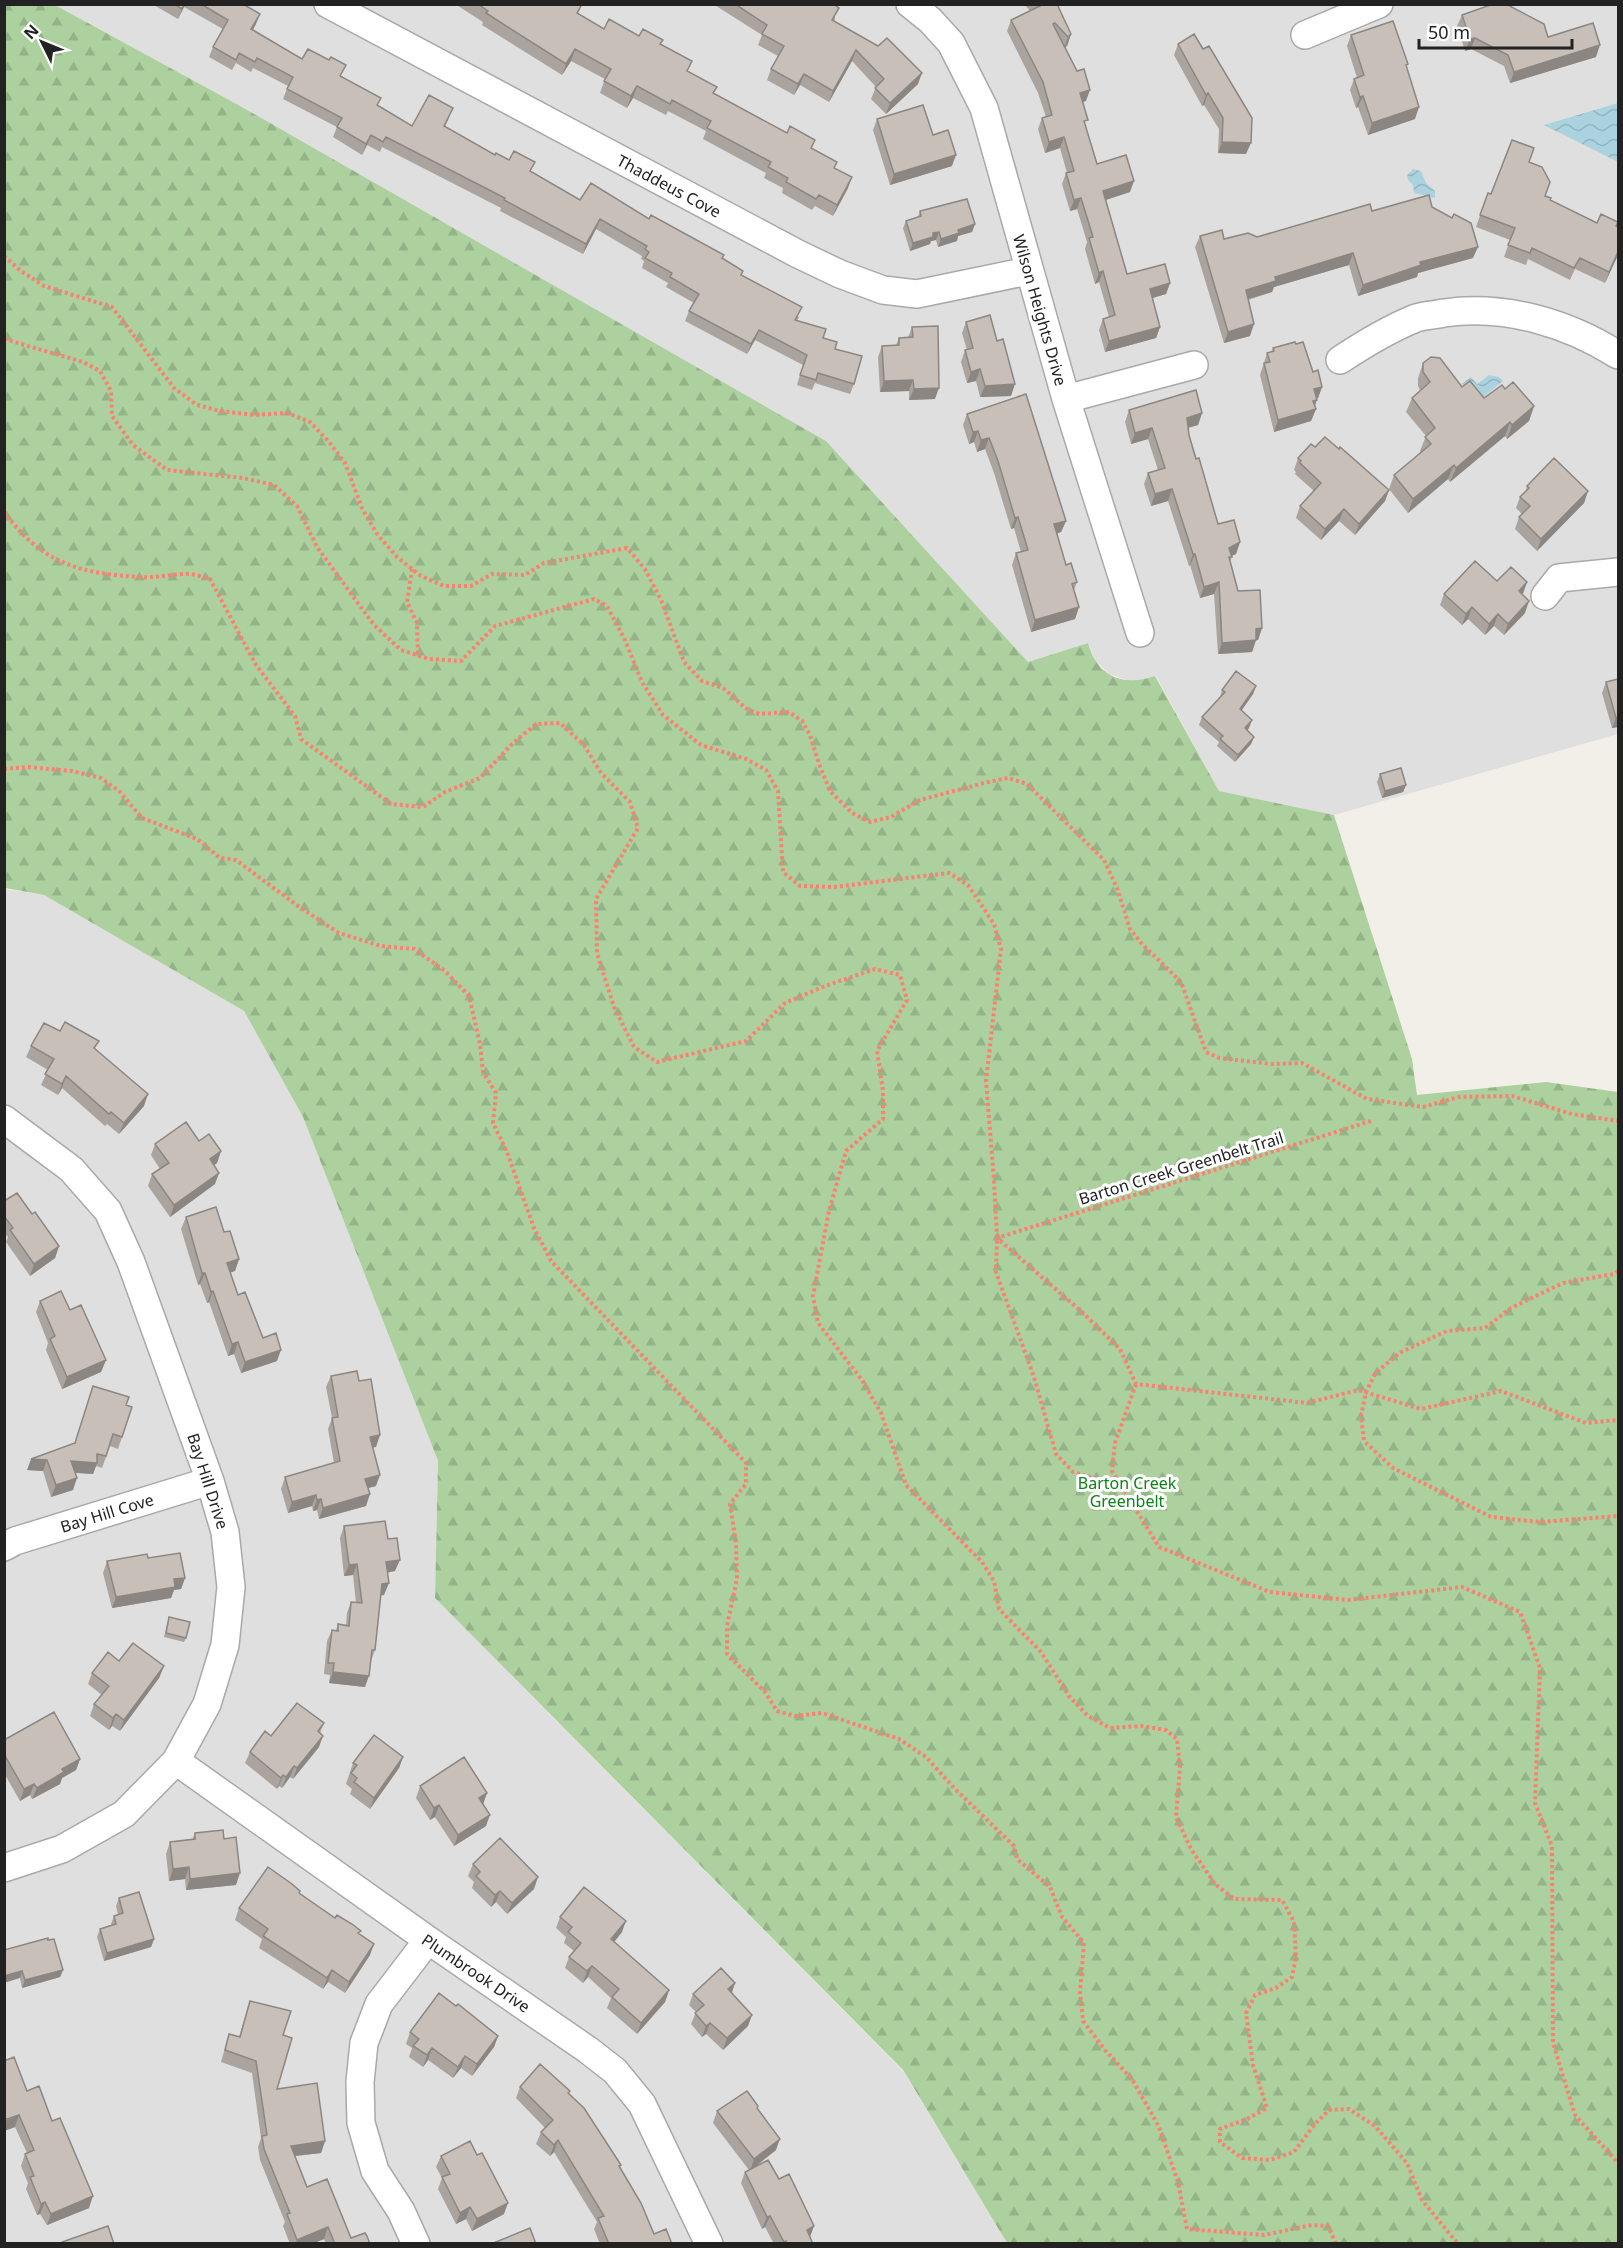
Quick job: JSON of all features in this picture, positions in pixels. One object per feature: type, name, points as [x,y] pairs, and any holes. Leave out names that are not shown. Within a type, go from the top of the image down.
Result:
[{"type":"street","name":"Thaddeus Cove","points":[[328,4],[798,254],[840,274],[883,290],[916,294],[1028,271]]},
{"type":"street","name":"Wilson Heights Drive","points":[[910,4],[930,20],[951,43],[984,108],[1028,271],[1066,399],[1140,633]]},
{"type":"street","points":[[1305,35],[1379,4]]},
{"type":"street","points":[[1340,360],[1380,335],[1419,317],[1465,310],[1518,314],[1596,341],[1618,355]]},
{"type":"street","points":[[1066,399],[1194,365]]},
{"type":"street","points":[[1545,596],[1559,578],[1618,572]]},
{"type":"street","name":"Bay Hill Drive","points":[[4,1119],[71,1169],[108,1211],[131,1262],[210,1481],[225,1532],[231,1587],[225,1645],[207,1704],[176,1761],[124,1814],[62,1850],[4,1868]]},
{"type":"street","name":"Bay Hill Cove","points":[[4,1547],[15,1541],[210,1481]]},
{"type":"street","name":"Plumbrook Drive","points":[[176,1761],[428,1940],[588,2050],[615,2072],[642,2104],[709,2244]]},
{"type":"street","points":[[416,2244],[400,2211],[375,2171],[361,2123],[360,2082],[364,2043],[379,2004],[428,1940]]},
{"type":"path","points":[[4,256],[44,286],[112,307],[174,387],[197,405],[220,411],[255,415],[287,412],[310,422],[345,463],[362,508],[377,534],[398,557],[422,576],[444,586],[471,586],[492,574],[525,574],[544,563],[627,548],[645,568],[661,600],[684,662],[702,681],[723,688],[748,710],[759,714],[789,712],[802,721],[810,735],[830,791],[852,813],[870,822],[891,817],[920,800],[984,783],[1008,778],[1027,784],[1104,860],[1117,888],[1130,929],[1181,982],[1206,1052],[1219,1058],[1272,1064],[1302,1063],[1367,1099],[1423,1107],[1459,1096],[1512,1096],[1572,1114],[1618,1121]]},
{"type":"path","points":[[4,339],[83,362],[100,371],[111,391],[112,416],[133,445],[167,470],[243,478],[274,485],[297,507],[317,547],[374,625],[401,650],[429,659],[461,661],[495,626],[594,599],[607,606],[625,640],[642,682],[663,715],[701,745],[746,759],[766,770],[778,791],[783,872],[800,886],[834,887],[949,873],[968,885],[994,924],[1001,950],[986,1081],[994,1180],[996,1272],[1034,1377],[1056,1454],[1073,1472],[1118,1482]]},
{"type":"path","points":[[4,512],[15,527],[40,552],[82,570],[141,577],[189,574],[210,579],[256,666],[295,716],[301,739],[391,804],[423,807],[445,792],[480,778],[512,744],[536,724],[560,723],[584,745],[601,773],[630,802],[638,828],[596,899],[597,953],[614,1007],[634,1047],[657,1062],[746,1041],[785,1004],[825,986],[875,969],[900,975],[907,999],[877,1051],[883,1091],[883,1119],[846,1151],[829,1211],[813,1296],[818,1323],[862,1380],[881,1413],[906,1485],[982,1562],[994,1581],[999,1609],[1041,1652],[1069,1696],[1088,1716],[1110,1728],[1141,1726],[1166,1730],[1177,1739],[1180,1767],[1176,1817],[1191,1849],[1215,1884],[1234,1899],[1281,1900],[1294,1922],[1296,1957],[1292,1977],[1276,1988],[1255,1995],[1246,2013],[1253,2065],[1267,2108],[1247,2119],[1220,2129],[1220,2142],[1242,2158],[1270,2160],[1294,2152],[1314,2125],[1329,2110],[1349,2109],[1375,2127],[1407,2163],[1422,2200],[1458,2244]]},
{"type":"path","points":[[412,568],[407,602],[417,623],[418,656]]},
{"type":"path","points":[[4,769],[27,767],[72,771],[101,778],[119,791],[142,818],[197,838],[220,858],[236,861],[339,933],[381,946],[414,949],[445,971],[469,996],[480,1044],[483,1072],[496,1093],[493,1124],[507,1152],[534,1228],[551,1261],[746,1462],[746,1484],[730,1504],[736,1543],[737,1579],[727,1626],[727,1654],[765,1692],[777,1711],[795,1716],[822,1713],[899,1739],[926,1757],[955,1789],[1014,1846],[1017,1859],[1050,1887],[1062,1917],[1084,1943],[1080,1992],[1083,2021],[1105,2050],[1132,2079],[1159,2127],[1178,2182],[1187,2229],[1264,2235],[1312,2225],[1328,2226],[1336,2244]]},
{"type":"path","name":"Barton Creek Greenbelt Trail","points":[[997,1238],[1371,1121]]},
{"type":"path","points":[[997,1238],[1083,1313],[1120,1349],[1136,1384],[1115,1443],[1112,1471],[1159,1547],[1270,1592],[1348,1600],[1462,1587],[1520,1611],[1540,1668],[1535,1803],[1552,1846],[1553,2043],[1575,2115],[1618,2163]]},
{"type":"path","points":[[1618,1271],[1614,1274],[1563,1282],[1511,1308],[1485,1328],[1447,1331],[1399,1353],[1375,1374],[1366,1392],[1361,1416],[1364,1441],[1393,1468],[1491,1517],[1540,1521],[1618,1516]]},
{"type":"path","points":[[1136,1384],[1307,1403],[1358,1390],[1421,1409],[1501,1391],[1586,1423],[1618,1420]]},
{"type":"shaded area","points":[[55,5],[1618,5],[1618,734],[1334,815],[1219,791],[1156,676],[1137,681],[1109,674],[1095,660],[1088,643],[1028,662],[826,441],[242,107]]},
{"type":"shaded area","points":[[4,889],[44,895],[244,1011],[303,1117],[438,1461],[435,1598],[903,2071],[1007,2243],[5,2243]]},
{"type":"green space","name":"Barton Creek Greenbelt","points":[[4,5],[55,5],[242,107],[826,441],[1028,662],[1088,643],[1098,664],[1113,676],[1133,680],[1155,676],[1219,791],[1334,815],[1412,1059],[1417,1095],[1546,1082],[1618,1092],[1618,2243],[1007,2243],[903,2070],[435,1598],[438,1461],[303,1117],[244,1011],[44,895],[5,888]]},
{"type":"water","points":[[1618,103],[1618,162],[1544,125]]},
{"type":"water","points":[[1413,169],[1421,171],[1426,183],[1435,191],[1435,198],[1414,193],[1413,185],[1407,175]]},
{"type":"water","points":[[1489,375],[1499,377],[1503,381],[1477,402],[1462,384],[1471,377],[1477,384]]},
{"type":"building","points":[[174,4],[184,4],[182,9]]},
{"type":"building","points":[[201,4],[243,4],[260,14],[251,29],[302,59],[308,49],[329,60],[331,57],[346,65],[340,76],[381,98],[377,105],[412,126],[429,95],[453,108],[444,126],[495,155],[496,153],[509,160],[514,151],[535,162],[530,171],[580,200],[591,183],[649,219],[651,215],[724,255],[722,258],[743,271],[741,275],[802,307],[795,320],[826,329],[823,338],[837,342],[835,349],[862,356],[854,384],[818,373],[816,380],[800,375],[807,355],[759,330],[751,344],[689,311],[699,294],[670,277],[672,273],[645,258],[649,252],[645,249],[647,246],[600,219],[586,244],[504,200],[505,198],[386,137],[383,142],[371,135],[366,144],[337,127],[342,118],[287,89],[293,77],[257,58],[255,62],[239,53],[236,60],[213,47],[228,20]]},
{"type":"building","points":[[478,4],[582,4],[577,13],[604,29],[609,19],[639,36],[643,29],[663,40],[660,44],[692,61],[687,71],[717,87],[713,93],[787,133],[790,126],[815,140],[811,148],[837,162],[834,168],[852,177],[837,205],[819,195],[816,199],[786,182],[788,178],[768,167],[771,162],[707,128],[711,121],[672,100],[670,104],[637,86],[631,96],[604,81],[611,69],[575,49],[566,64],[486,13],[488,11]]},
{"type":"building","points":[[735,4],[833,4],[839,8],[832,20],[878,46],[887,38],[922,73],[890,103],[875,88],[884,79],[856,50],[833,91],[804,74],[798,84],[771,69],[784,46],[762,34],[767,25]]},
{"type":"building","points":[[1038,4],[1057,4],[1071,34],[1068,37],[1055,23],[1053,24],[1077,71],[1084,69],[1090,90],[1080,93],[1088,120],[1084,121],[1097,164],[1126,155],[1134,181],[1103,191],[1127,274],[1165,264],[1170,283],[1150,289],[1160,327],[1109,341],[1103,319],[1115,315],[1103,271],[1099,273],[1089,238],[1093,237],[1081,198],[1074,200],[1066,173],[1074,171],[1064,137],[1049,142],[1042,118],[1052,115],[1043,82],[1011,20],[1040,6]]},
{"type":"building","points":[[1493,4],[1506,4],[1544,24],[1548,37],[1593,23],[1600,45],[1514,72],[1508,55],[1475,38],[1470,39],[1462,15]]},
{"type":"building","points":[[1393,21],[1408,64],[1406,65],[1419,107],[1372,123],[1363,96],[1360,97],[1354,79],[1364,75],[1351,35]]},
{"type":"building","points":[[1194,34],[1203,49],[1209,46],[1252,118],[1251,143],[1222,142],[1223,118],[1208,93],[1206,95],[1178,44]]},
{"type":"building","points":[[923,105],[933,135],[948,130],[956,155],[894,174],[877,119]]},
{"type":"building","points":[[1512,140],[1534,148],[1529,162],[1542,167],[1550,182],[1545,196],[1551,198],[1550,200],[1597,223],[1601,214],[1618,222],[1616,226],[1618,227],[1618,252],[1609,272],[1580,258],[1574,268],[1532,248],[1530,253],[1508,245],[1515,228],[1480,215],[1488,193],[1491,194]]},
{"type":"building","points":[[1429,195],[1432,207],[1452,218],[1454,214],[1471,223],[1478,247],[1420,262],[1421,265],[1363,285],[1353,253],[1275,277],[1276,281],[1246,290],[1254,324],[1228,332],[1200,236],[1222,230],[1224,239],[1248,233],[1257,237],[1370,204],[1372,211]]},
{"type":"building","points":[[967,199],[975,224],[941,239],[939,232],[933,233],[933,237],[913,243],[906,221],[921,216],[920,211]]},
{"type":"building","points":[[990,315],[997,341],[1003,339],[1015,384],[985,386],[980,369],[971,372],[965,350],[973,348],[966,322]]},
{"type":"building","points":[[938,326],[939,388],[914,389],[913,380],[884,381],[882,346],[899,345],[899,338],[913,337],[912,327]]},
{"type":"building","points":[[1295,342],[1296,344],[1303,342],[1313,372],[1318,370],[1322,387],[1314,389],[1317,400],[1313,401],[1316,409],[1278,420],[1264,363],[1270,362],[1267,353],[1274,351],[1273,348]]},
{"type":"building","points":[[1431,357],[1440,358],[1462,387],[1470,381],[1484,398],[1502,385],[1505,389],[1513,382],[1534,406],[1512,425],[1510,422],[1456,468],[1454,465],[1413,499],[1394,475],[1431,444],[1425,437],[1435,428],[1412,398],[1430,382],[1423,372],[1423,363]]},
{"type":"building","points":[[1196,390],[1202,413],[1187,418],[1189,435],[1196,459],[1199,458],[1218,524],[1234,520],[1240,542],[1229,548],[1232,557],[1229,557],[1238,591],[1260,590],[1262,628],[1256,629],[1256,640],[1222,643],[1219,582],[1204,587],[1172,489],[1155,494],[1148,473],[1165,468],[1152,428],[1135,433],[1129,410]]},
{"type":"building","points":[[1026,394],[1066,521],[1054,524],[1066,565],[1071,563],[1077,582],[1072,584],[1079,607],[1035,620],[1016,553],[1028,550],[1018,517],[1015,518],[989,438],[981,440],[978,431],[973,432],[967,414]]},
{"type":"building","points":[[1325,437],[1339,449],[1340,447],[1389,490],[1359,524],[1344,509],[1325,529],[1300,506],[1321,483],[1300,463],[1298,458],[1311,444],[1315,447]]},
{"type":"building","points":[[1554,458],[1588,491],[1541,539],[1519,517],[1530,506],[1520,497],[1529,488],[1527,486]]},
{"type":"building","points":[[1475,561],[1497,581],[1511,567],[1527,582],[1519,591],[1529,601],[1508,624],[1498,614],[1489,624],[1472,607],[1466,614],[1444,594]]},
{"type":"building","points":[[1236,671],[1256,686],[1240,709],[1252,720],[1245,728],[1254,737],[1238,755],[1220,739],[1223,736],[1202,717],[1225,692],[1222,690]]},
{"type":"building","points":[[1618,679],[1618,717],[1616,718],[1606,682]]},
{"type":"building","points":[[1401,768],[1406,785],[1385,791],[1380,774]]},
{"type":"building","points":[[65,1022],[99,1041],[94,1048],[148,1094],[124,1123],[111,1112],[109,1114],[66,1076],[62,1084],[45,1074],[54,1059],[31,1046],[44,1023],[60,1031]]},
{"type":"building","points":[[186,1122],[199,1141],[209,1134],[221,1151],[210,1159],[219,1173],[174,1205],[152,1174],[169,1163],[155,1144]]},
{"type":"building","points":[[17,1193],[32,1214],[35,1212],[59,1246],[34,1264],[10,1230],[13,1228],[4,1216],[4,1201]]},
{"type":"building","points":[[216,1207],[224,1232],[230,1231],[239,1259],[227,1263],[238,1295],[245,1292],[263,1338],[276,1333],[281,1350],[245,1362],[238,1342],[232,1344],[213,1291],[211,1292],[205,1273],[202,1273],[186,1217]]},
{"type":"building","points":[[61,1291],[70,1310],[81,1305],[106,1360],[67,1377],[50,1339],[55,1336],[40,1301]]},
{"type":"building","points":[[357,1371],[359,1381],[371,1379],[380,1435],[370,1437],[380,1475],[365,1479],[370,1494],[323,1508],[321,1499],[317,1500],[316,1495],[292,1502],[285,1477],[340,1461],[332,1418],[338,1417],[331,1376]]},
{"type":"building","points":[[93,1386],[129,1397],[126,1405],[132,1407],[122,1437],[113,1434],[106,1456],[97,1454],[97,1463],[71,1461],[77,1478],[56,1485],[47,1460],[31,1459],[75,1443]]},
{"type":"building","points":[[385,1521],[388,1539],[397,1538],[400,1560],[386,1562],[389,1583],[382,1584],[375,1650],[372,1650],[369,1676],[333,1672],[334,1663],[328,1663],[332,1630],[338,1631],[338,1624],[349,1626],[351,1602],[362,1603],[357,1564],[349,1565],[344,1526]]},
{"type":"building","points":[[180,1553],[185,1578],[174,1579],[175,1587],[116,1597],[107,1561],[147,1554],[148,1558]]},
{"type":"building","points":[[169,1617],[190,1622],[186,1638],[166,1633]]},
{"type":"building","points":[[133,1643],[164,1666],[124,1720],[116,1714],[113,1718],[94,1704],[109,1686],[92,1673],[108,1652],[119,1661]]},
{"type":"building","points":[[297,1703],[324,1723],[318,1731],[323,1736],[297,1768],[294,1766],[286,1777],[283,1775],[281,1778],[250,1752],[265,1731],[271,1736]]},
{"type":"building","points":[[54,1712],[80,1759],[62,1769],[64,1772],[37,1788],[34,1784],[24,1789],[4,1754],[4,1740]]},
{"type":"building","points":[[374,1735],[403,1757],[374,1798],[354,1782],[357,1778],[351,1773],[357,1765],[353,1763]]},
{"type":"building","points":[[464,1757],[487,1793],[479,1798],[490,1815],[458,1835],[439,1805],[434,1808],[420,1786]]},
{"type":"building","points":[[223,1830],[224,1839],[236,1837],[240,1873],[190,1879],[189,1867],[173,1869],[170,1842],[195,1839],[195,1833]]},
{"type":"building","points":[[500,1838],[538,1877],[512,1903],[500,1891],[495,1895],[476,1876],[480,1872],[473,1864]]},
{"type":"building","points":[[268,1867],[292,1884],[300,1891],[299,1893],[335,1918],[337,1915],[352,1924],[361,1931],[358,1933],[374,1944],[349,1982],[332,1970],[327,1978],[263,1936],[268,1929],[239,1908]]},
{"type":"building","points":[[584,1887],[626,1921],[611,1939],[669,1990],[641,2023],[612,1997],[619,1989],[592,1966],[587,1971],[569,1957],[581,1943],[568,1932],[572,1927],[560,1917]]},
{"type":"building","points":[[139,1892],[154,1939],[107,1953],[100,1929],[116,1924],[114,1916],[123,1913],[119,1898]]},
{"type":"building","points":[[48,1938],[48,1940],[54,1939],[63,1970],[25,1980],[22,1971],[4,1976],[4,1950]]},
{"type":"building","points":[[721,1968],[735,1983],[728,1989],[752,2015],[727,2038],[710,2023],[706,2026],[695,2013],[704,2005],[693,1994]]},
{"type":"building","points":[[439,1993],[456,2006],[458,2004],[498,2036],[477,2064],[465,2056],[458,2067],[432,2048],[427,2055],[413,2046],[419,2039],[410,2032]]},
{"type":"building","points":[[250,2001],[291,2011],[283,2035],[292,2038],[277,2089],[317,2083],[325,2141],[291,2146],[307,2187],[327,2179],[351,2238],[365,2233],[370,2244],[335,2244],[328,2227],[297,2240],[287,2214],[290,2213],[264,2149],[262,2136],[267,2135],[256,2061],[225,2050],[229,2034],[240,2037]]},
{"type":"building","points":[[14,2057],[27,2091],[39,2086],[52,2121],[60,2118],[93,2196],[51,2214],[45,2202],[41,2204],[30,2177],[34,2176],[25,2154],[34,2150],[19,2115],[4,2120],[4,2061]]},
{"type":"building","points":[[540,2064],[570,2091],[568,2093],[584,2108],[621,2165],[619,2166],[641,2203],[654,2234],[666,2229],[672,2244],[609,2244],[598,2218],[604,2216],[558,2140],[554,2145],[541,2132],[553,2120],[520,2087]]},
{"type":"building","points":[[747,2091],[780,2139],[754,2159],[717,2111]]},
{"type":"building","points":[[470,2141],[477,2155],[482,2153],[508,2203],[477,2219],[470,2207],[460,2213],[442,2177],[450,2174],[441,2156]]},
{"type":"building","points":[[768,2160],[779,2179],[789,2174],[814,2226],[807,2230],[813,2244],[787,2244],[770,2216],[767,2217],[745,2172]]},
{"type":"building","points":[[108,2226],[114,2244],[62,2244],[62,2242]]},
{"type":"building","points":[[530,2228],[536,2244],[491,2244]]}]
